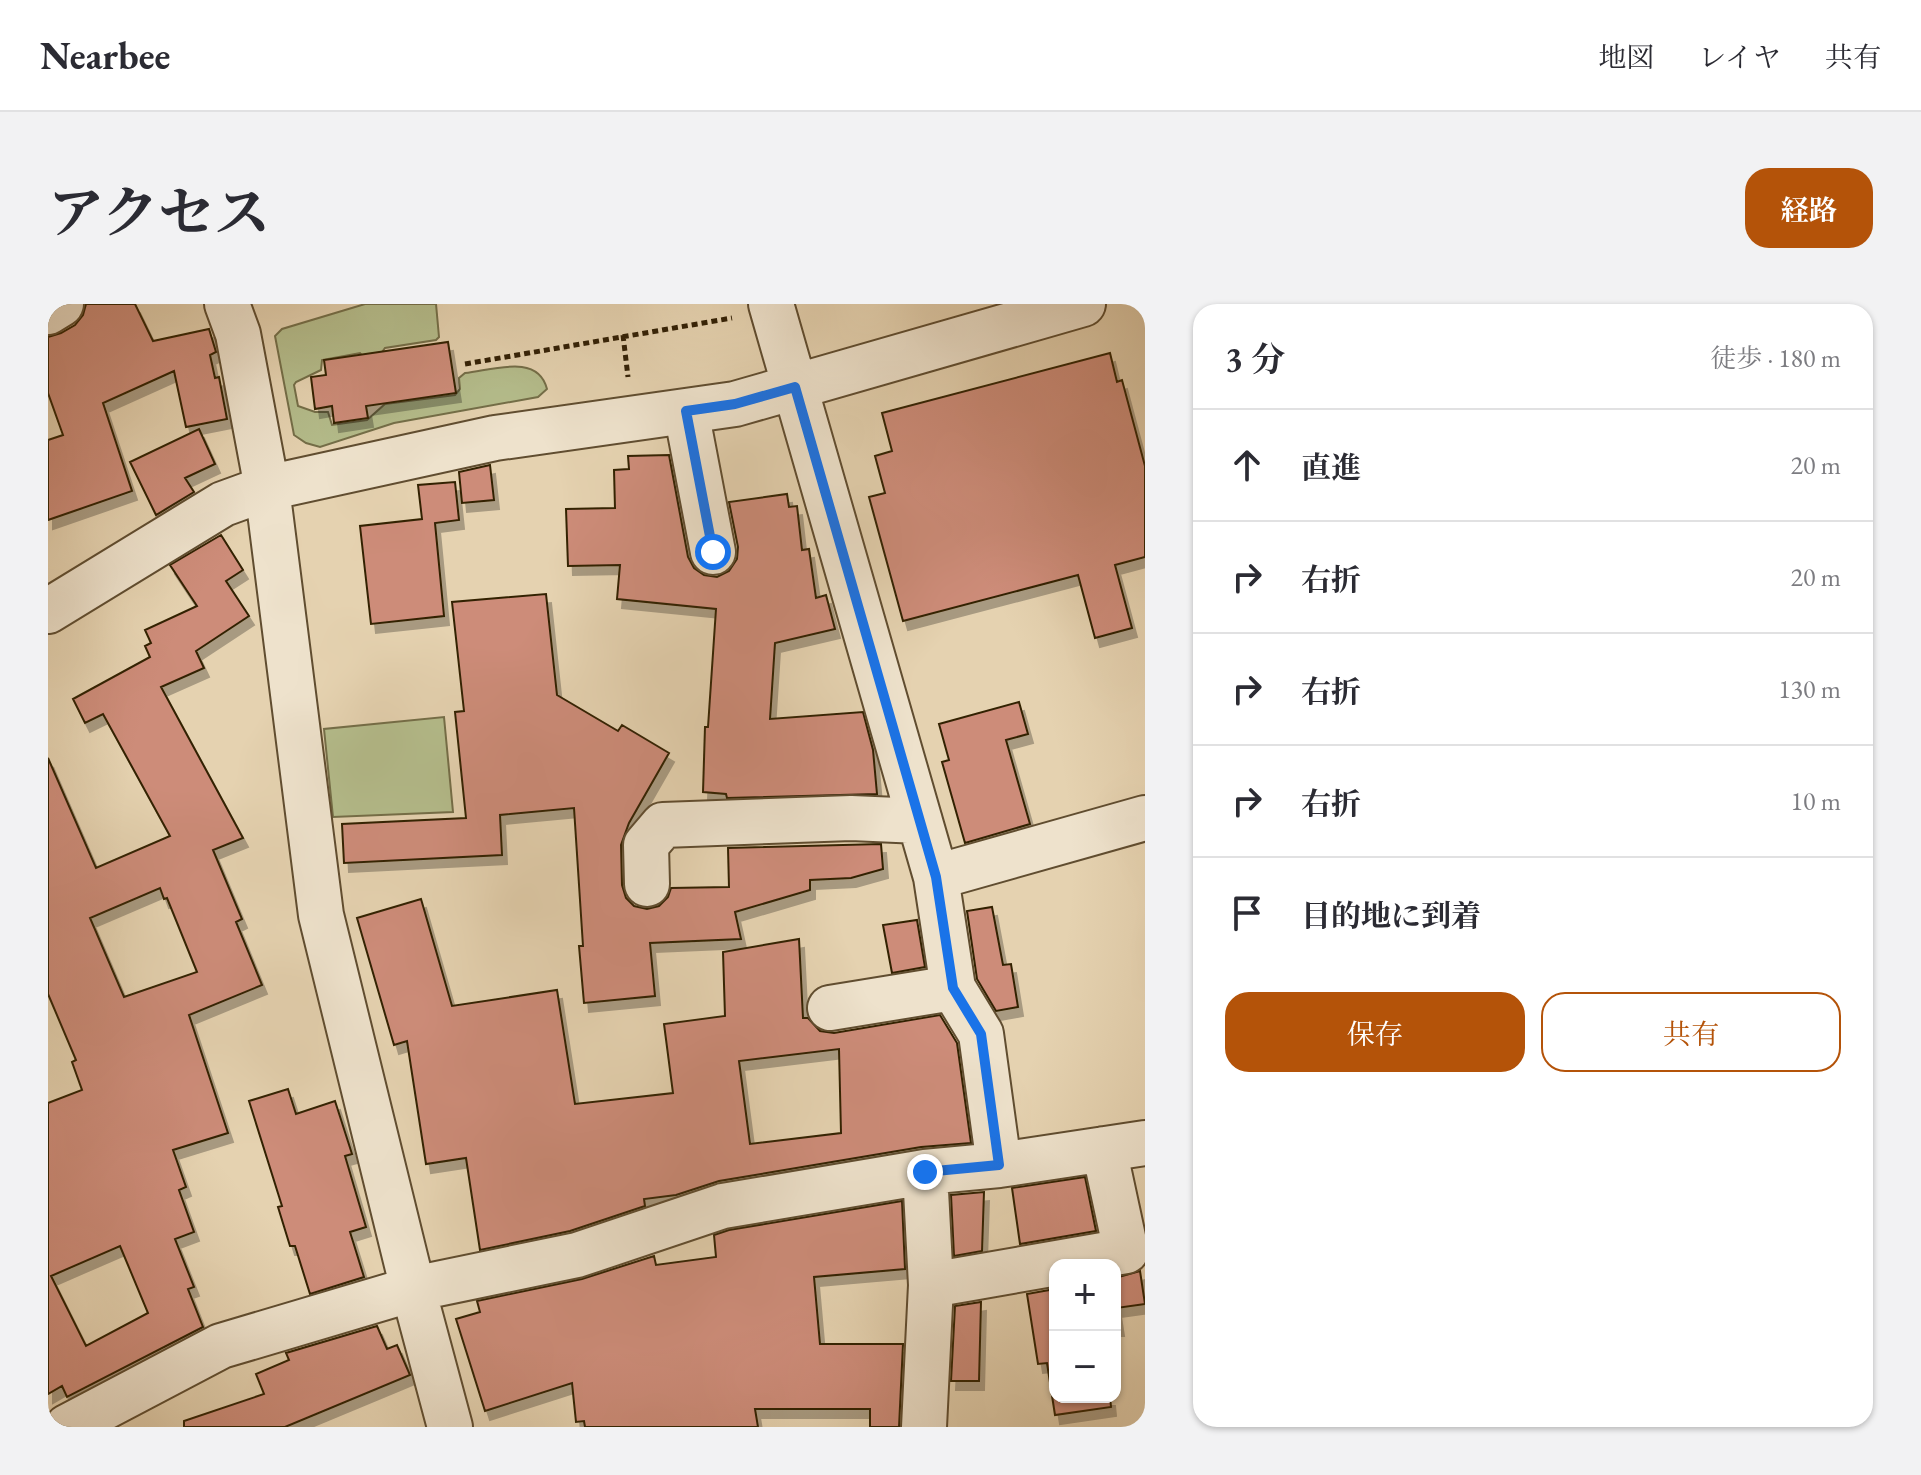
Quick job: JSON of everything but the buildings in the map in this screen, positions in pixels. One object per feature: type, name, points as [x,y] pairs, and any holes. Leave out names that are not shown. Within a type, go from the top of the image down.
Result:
[{"type":"street","points":[[48,312],[61,304]]},
{"type":"street","points":[[227,304],[238,334],[267,488],[321,915],[450,1427]]},
{"type":"street","points":[[48,611],[223,504],[267,488],[495,438],[735,404],[1083,304]]},
{"type":"street","points":[[772,308],[936,877],[953,988],[981,1034],[999,1165]]},
{"type":"street","points":[[686,411],[713,552]]},
{"type":"street","points":[[647,884],[646,845],[663,825],[851,818],[920,821]]},
{"type":"street","points":[[936,877],[1145,818]]},
{"type":"street","points":[[830,1008],[953,988]]},
{"type":"street","points":[[67,1427],[221,1346],[413,1289],[577,1255],[723,1206],[925,1172],[999,1165],[1125,1146],[1126,1251],[931,1285]]},
{"type":"street","points":[[924,1427],[931,1285],[925,1172]]},
{"type":"path","points":[[465,364],[772,308]]},
{"type":"green space","points":[[365,304],[436,304],[439,337],[385,348],[380,355],[367,361],[360,353],[322,360],[321,370],[294,385],[298,406],[315,412],[328,412],[332,425],[367,420],[385,404],[455,395],[460,389],[459,378],[465,373],[524,367],[542,378],[547,389],[538,397],[394,423],[320,447],[306,443],[294,435],[275,336],[282,329]]},
{"type":"green space","points":[[444,717],[453,812],[333,817],[324,729]]},
{"type":"route","points":[[713,552],[686,411],[735,404],[795,387],[936,877],[953,988],[981,1034],[999,1165],[925,1172]]}]
